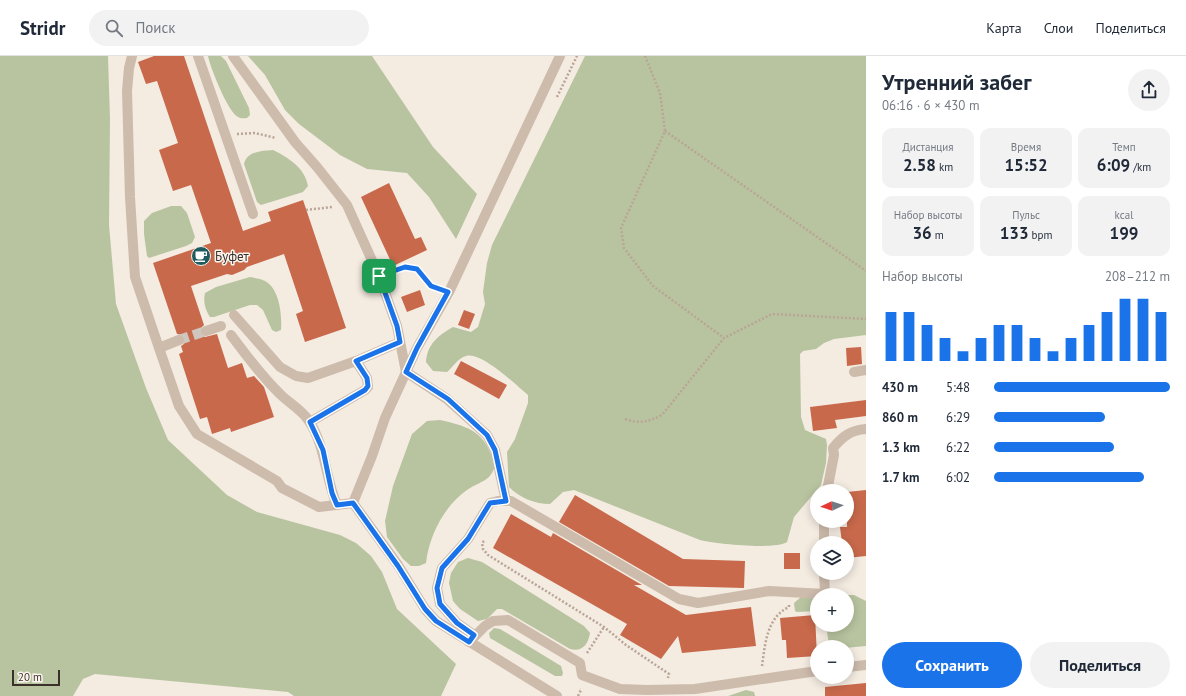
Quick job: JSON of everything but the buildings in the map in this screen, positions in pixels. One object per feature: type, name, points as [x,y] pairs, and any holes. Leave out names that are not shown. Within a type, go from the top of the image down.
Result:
[{"type":"street","points":[[132,56],[129,68],[127,91],[130,196],[135,277],[179,406],[197,434],[277,480],[282,488],[319,507],[353,503]]},
{"type":"street","points":[[198,56],[227,135],[253,214]]},
{"type":"street","points":[[233,56],[295,142],[347,205],[379,276],[397,326],[406,372],[448,399],[487,435],[495,450],[506,501]]},
{"type":"street","points":[[353,503],[372,456],[385,418],[417,348],[448,292],[560,56]]},
{"type":"street","points":[[234,315],[280,367],[296,376],[308,378],[356,361],[400,342]]},
{"type":"street","points":[[206,331],[221,326]]},
{"type":"street","points":[[231,335],[280,394],[305,415],[310,422],[323,450],[332,493],[337,505]]},
{"type":"street","points":[[159,348],[179,340]]},
{"type":"street","points":[[310,422],[365,390],[368,386],[367,378],[356,361]]},
{"type":"street","points":[[854,372],[866,370]]},
{"type":"street","points":[[828,484],[834,448],[840,439],[854,430],[866,429]]},
{"type":"street","points":[[472,639],[440,604],[437,588],[442,568],[468,539],[490,503],[512,501],[679,599],[688,602],[698,603],[769,591],[825,594],[824,580]]},
{"type":"street","points":[[353,503],[398,566],[425,609],[436,621],[472,639],[557,696]]},
{"type":"street","points":[[472,639],[485,626],[493,621],[508,620],[580,664],[582,675],[620,689],[695,689],[810,672]]},
{"type":"street","points":[[854,666],[866,665]]},
{"type":"path","points":[[645,56],[660,93],[665,131],[621,228],[624,248],[652,286],[724,338]]},
{"type":"path","points":[[665,131],[866,271]]},
{"type":"path","points":[[227,135],[255,133],[295,142]]},
{"type":"path","points":[[306,210],[347,205]]},
{"type":"path","points":[[379,276],[405,267],[417,269],[431,286],[448,292]]},
{"type":"path","points":[[625,420],[641,423],[648,422],[662,415],[724,338],[772,314],[866,318]]},
{"type":"path","points":[[486,537],[482,546],[488,554],[604,627],[626,645],[669,674],[666,690]]},
{"type":"path","points":[[765,679],[762,666],[766,640],[774,617],[779,611],[789,607]]},
{"type":"path","points":[[580,664],[604,627]]},
{"type":"path","points":[[578,696],[581,690]]},
{"type":"green space","points":[[0,56],[108,56],[110,119],[109,225],[116,304],[146,388],[168,440],[227,495],[257,512],[340,535],[356,543],[371,556],[382,572],[397,609],[456,664],[441,696],[294,696],[288,692],[95,674],[83,679],[73,696],[0,696]]},
{"type":"green space","points":[[208,56],[221,56],[226,61],[249,108],[250,115],[247,118],[238,117],[229,107],[216,79]]},
{"type":"green space","points":[[248,56],[372,56],[433,147],[477,194],[456,239],[429,197],[407,173],[367,169],[340,155],[299,124],[285,110],[265,75]]},
{"type":"green space","points":[[585,56],[866,56],[866,335],[834,339],[824,343],[816,349],[803,351],[800,354],[801,417],[805,430],[826,439],[826,463],[821,484],[810,484],[810,498],[794,517],[787,542],[771,546],[758,546],[700,540],[574,490],[563,492],[550,504],[544,504],[533,502],[513,491],[509,487],[507,452],[515,439],[528,403],[528,395],[498,370],[472,356],[466,356],[460,359],[447,372],[433,371],[426,362],[431,345],[443,333],[453,327],[471,332],[478,327],[485,304],[483,292],[487,263],[492,245]]},
{"type":"green space","points":[[273,150],[285,156],[300,169],[304,174],[308,186],[303,192],[261,205],[257,202],[244,164],[248,156],[255,152]]},
{"type":"green space","points":[[171,206],[181,206],[187,213],[195,237],[192,243],[186,246],[149,258],[147,256],[144,234],[144,221],[152,213]]},
{"type":"green space","points":[[250,277],[265,281],[274,290],[279,303],[281,330],[276,332],[272,330],[263,310],[257,305],[250,305],[214,317],[210,317],[208,314],[204,302],[205,293],[216,287]]},
{"type":"green space","points":[[440,420],[460,425],[475,433],[487,445],[495,465],[491,475],[488,478],[467,490],[451,504],[434,532],[430,542],[426,563],[419,566],[411,566],[403,559],[387,537],[385,521],[393,486],[412,434],[427,421]]},
{"type":"green space","points":[[468,558],[482,562],[584,626],[590,633],[588,641],[584,647],[574,650],[570,649],[502,609],[497,609],[487,619],[478,621],[460,609],[453,601],[449,583],[451,573],[458,562]]},
{"type":"green space","points":[[854,595],[866,601],[866,646],[854,647],[854,640],[828,640],[827,632],[854,632]]},
{"type":"green space","points":[[801,597],[810,597],[810,611],[795,611],[794,603]]},
{"type":"green space","points":[[494,628],[500,629],[561,666],[563,673],[562,676],[555,676],[490,638],[489,633]]},
{"type":"green space","points":[[746,690],[754,692],[755,696],[728,696]]},
{"type":"tunnel","points":[[179,340],[206,331]]},
{"type":"place","name":"Буфет","points":[[201,256]]},
{"type":"route","points":[[405,267],[417,269],[431,286],[448,292],[417,348],[406,372],[448,399],[487,435],[495,450],[501,474],[506,501],[490,503],[468,539],[442,568],[437,588],[440,604],[457,623],[474,635],[469,642],[436,621],[425,609],[398,566],[353,503],[337,505],[332,493],[323,450],[310,422],[365,390],[369,382],[356,361],[400,342],[397,326],[379,276],[405,267]]}]
